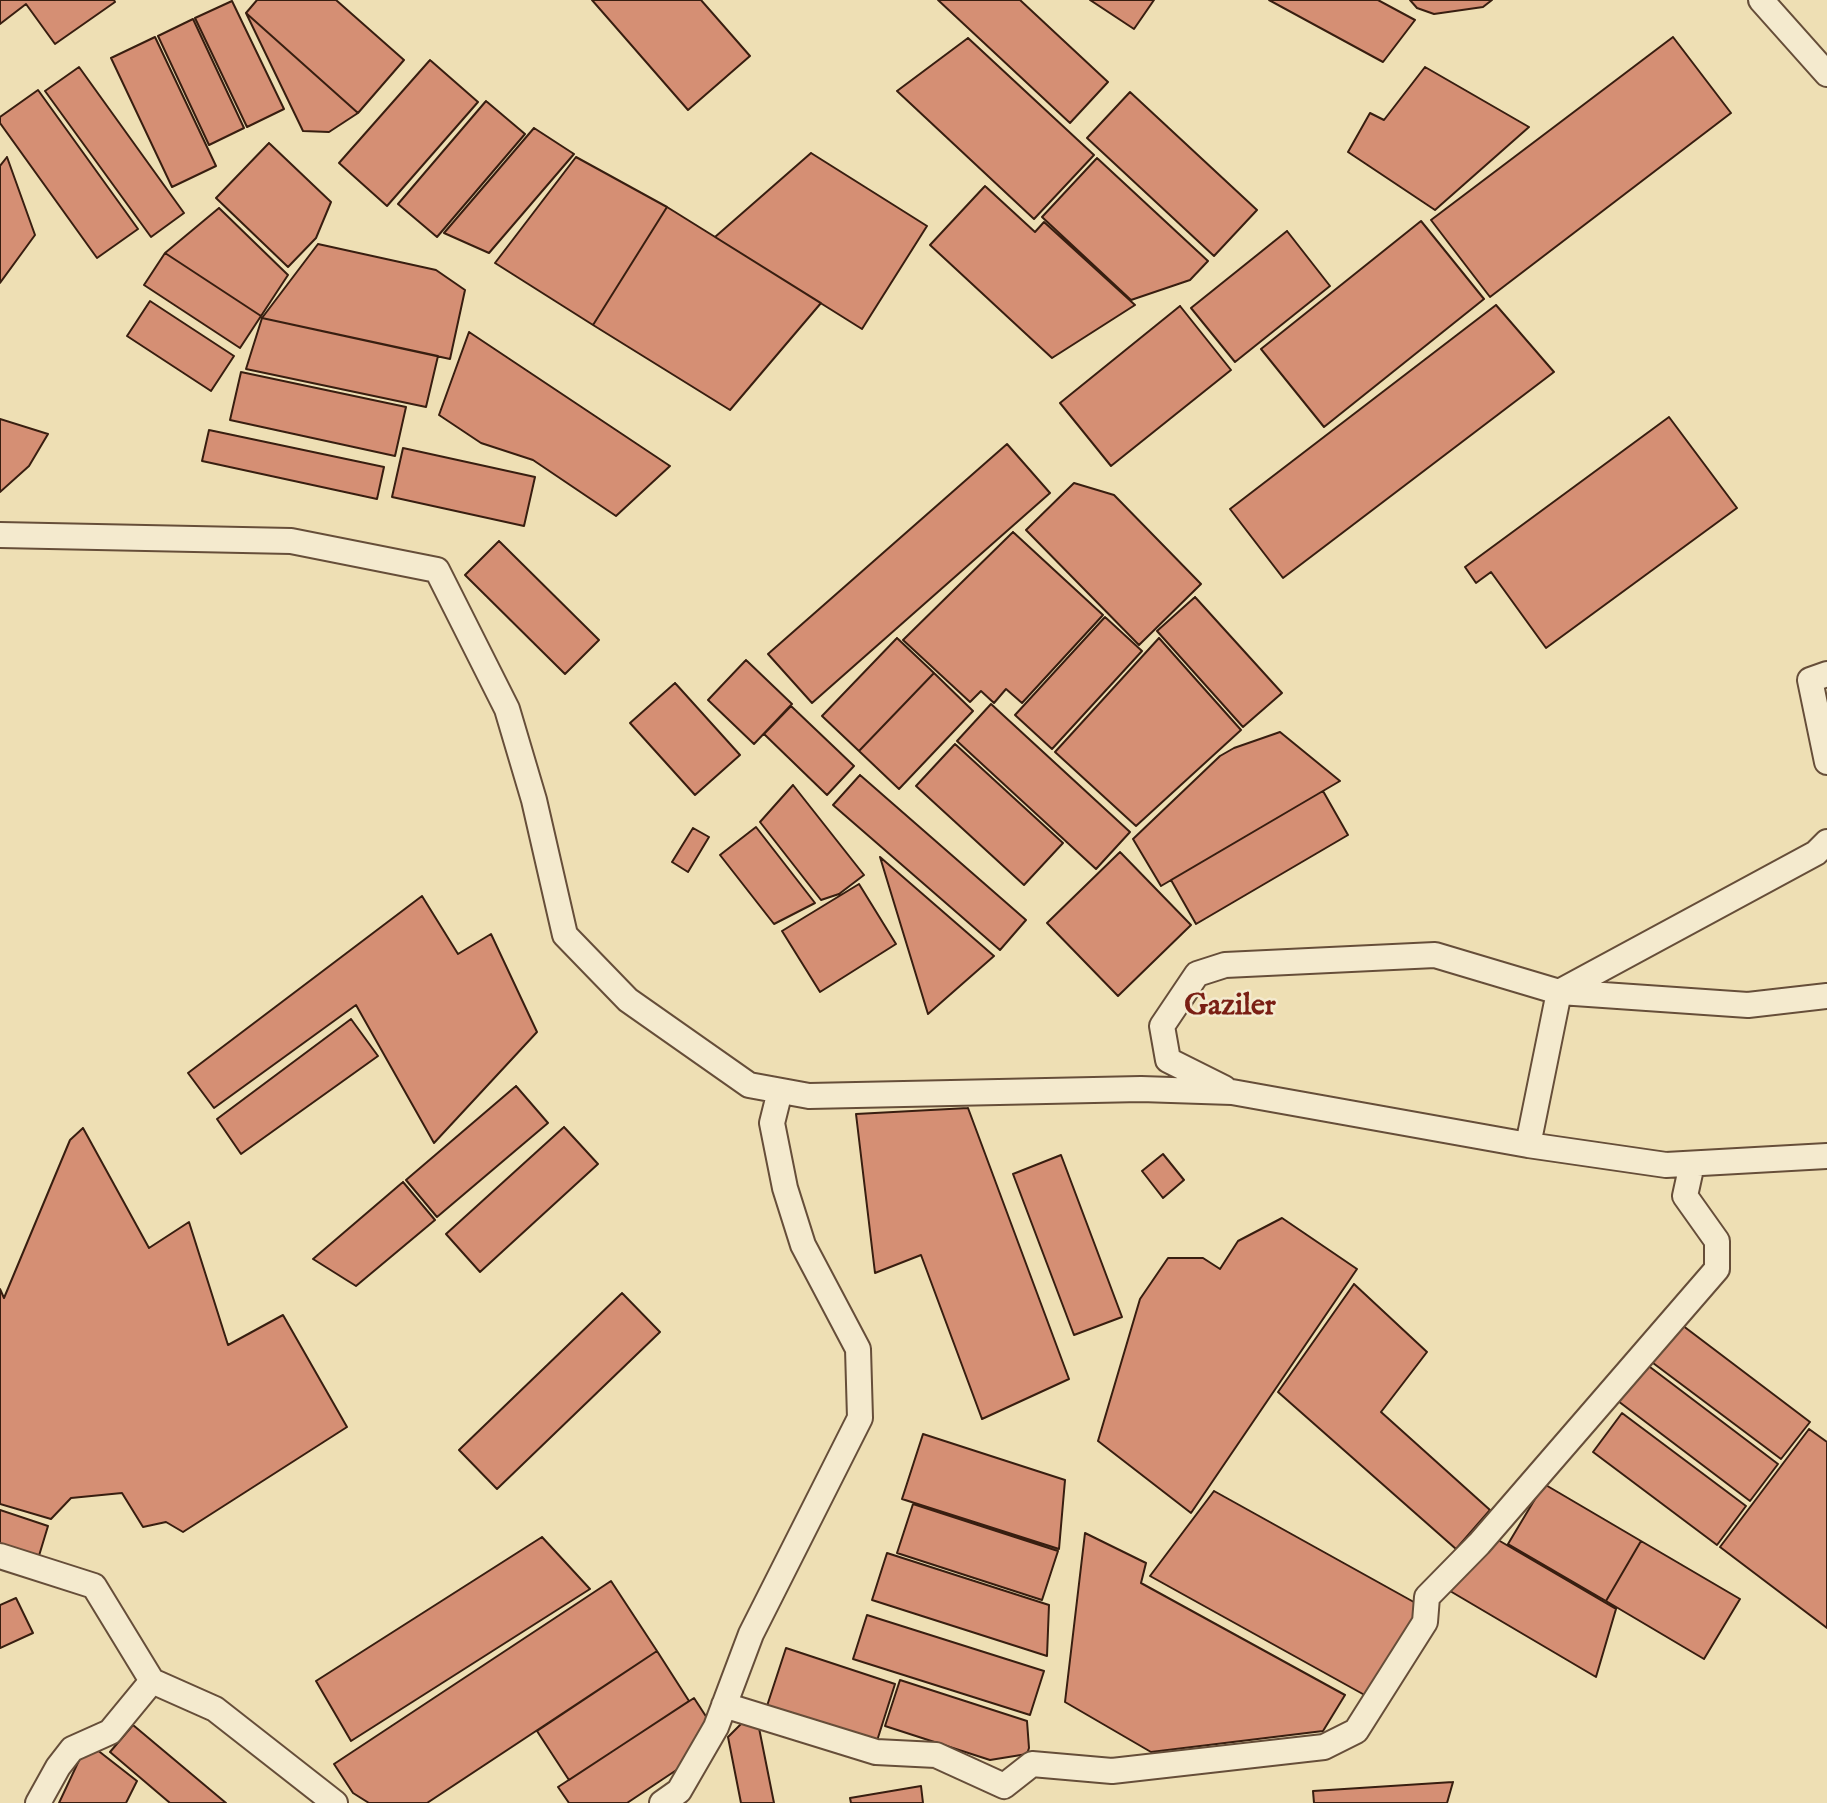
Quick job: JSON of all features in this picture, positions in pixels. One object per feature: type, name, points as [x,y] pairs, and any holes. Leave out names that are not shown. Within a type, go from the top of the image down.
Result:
[{"type":"street","points":[[1760,0],[1827,74]]},
{"type":"street","points":[[0,536],[291,541],[438,570],[507,709],[534,800],[565,934],[628,1000],[749,1086],[809,1096],[1141,1089],[1232,1092],[1528,1145],[1666,1165],[1827,1156]]},
{"type":"street","points":[[1827,674],[1810,680],[1827,762]]},
{"type":"street","points":[[1559,992],[1816,853],[1827,842]]},
{"type":"street","points":[[1232,1092],[1168,1060],[1162,1026],[1197,974],[1225,965],[1435,955],[1559,992],[1748,1005],[1827,996]]},
{"type":"street","points":[[1528,1145],[1559,992]]},
{"type":"street","points":[[662,1803],[679,1791],[716,1727],[751,1634],[860,1418],[858,1349],[803,1245],[785,1188],[772,1123],[780,1091]]},
{"type":"street","points":[[724,1705],[876,1752],[936,1755],[1003,1786],[1032,1764],[1112,1771],[1325,1746],[1356,1731],[1425,1622],[1427,1597],[1479,1544],[1717,1269],[1717,1241],[1685,1196],[1692,1164]]},
{"type":"street","points":[[0,1556],[94,1586],[152,1681],[215,1709],[335,1803]]},
{"type":"street","points":[[38,1803],[58,1767],[72,1749],[110,1732],[152,1681]]},
{"type":"building","points":[[0,0],[115,2],[55,44],[26,4],[0,24]]},
{"type":"building","points":[[257,0],[336,0],[404,60],[358,113],[246,13]]},
{"type":"building","points":[[592,0],[701,0],[750,56],[688,110]]},
{"type":"building","points":[[938,0],[1020,0],[1108,82],[1070,123]]},
{"type":"building","points":[[1090,0],[1154,0],[1134,29]]},
{"type":"building","points":[[1269,0],[1378,0],[1415,20],[1383,62]]},
{"type":"building","points":[[1410,0],[1492,0],[1483,7],[1434,14],[1417,8]]},
{"type":"building","points":[[232,1],[284,109],[247,127],[195,18]]},
{"type":"building","points":[[246,13],[358,113],[329,132],[303,131]]},
{"type":"building","points":[[193,19],[244,128],[209,145],[158,36]]},
{"type":"building","points":[[155,37],[216,166],[172,187],[111,58]]},
{"type":"building","points":[[1673,37],[1731,113],[1490,297],[1431,220]]},
{"type":"building","points":[[968,38],[1094,155],[1034,219],[897,91]]},
{"type":"building","points":[[430,60],[478,102],[387,206],[339,163]]},
{"type":"building","points":[[79,67],[184,213],[151,237],[45,91]]},
{"type":"building","points":[[1425,67],[1529,127],[1435,210],[1348,152],[1370,113],[1384,120]]},
{"type":"building","points":[[38,90],[138,229],[97,258],[0,123],[0,117]]},
{"type":"building","points":[[1130,92],[1257,210],[1214,256],[1087,138]]},
{"type":"building","points":[[486,101],[525,134],[437,237],[398,204]]},
{"type":"building","points":[[534,128],[574,154],[489,253],[444,233]]},
{"type":"building","points":[[269,143],[331,202],[316,238],[288,267],[216,198]]},
{"type":"building","points":[[811,153],[927,226],[862,329],[715,237]]},
{"type":"building","points":[[7,157],[35,235],[0,283],[0,166]]},
{"type":"building","points":[[576,157],[667,207],[593,325],[495,263]]},
{"type":"building","points":[[1097,158],[1208,261],[1190,280],[1131,300],[1042,217]]},
{"type":"building","points":[[985,186],[1035,232],[1044,222],[1135,305],[1052,358],[930,245]]},
{"type":"building","points":[[667,207],[821,303],[730,410],[593,325]]},
{"type":"building","points":[[219,208],[288,275],[261,316],[165,253]]},
{"type":"building","points":[[1421,221],[1484,299],[1324,427],[1261,349]]},
{"type":"building","points":[[1287,231],[1330,286],[1235,362],[1191,308]]},
{"type":"building","points":[[318,244],[436,270],[465,290],[450,359],[262,318]]},
{"type":"building","points":[[165,253],[261,316],[240,348],[144,285]]},
{"type":"building","points":[[150,301],[234,356],[211,391],[127,336]]},
{"type":"building","points":[[1496,305],[1554,372],[1283,578],[1230,509]]},
{"type":"building","points":[[1180,306],[1231,370],[1111,466],[1060,403]]},
{"type":"building","points":[[262,318],[438,356],[426,407],[246,369]]},
{"type":"building","points":[[469,332],[670,466],[616,516],[533,460],[481,443],[439,415]]},
{"type":"building","points":[[241,372],[406,407],[395,456],[230,420]]},
{"type":"building","points":[[1669,417],[1737,508],[1546,648],[1491,572],[1476,583],[1465,567]]},
{"type":"building","points":[[0,419],[48,434],[29,466],[0,492]]},
{"type":"building","points":[[209,430],[384,467],[377,499],[202,461]]},
{"type":"building","points":[[1007,444],[1050,493],[812,703],[768,654]]},
{"type":"building","points":[[403,448],[535,477],[524,526],[392,497]]},
{"type":"building","points":[[1074,483],[1114,495],[1201,584],[1139,645],[1026,530]]},
{"type":"building","points":[[1013,532],[1103,615],[1022,703],[1006,689],[994,703],[981,691],[970,702],[903,640]]},
{"type":"building","points":[[499,541],[599,640],[565,674],[465,575]]},
{"type":"building","points":[[1195,597],[1282,693],[1243,727],[1157,631]]},
{"type":"building","points":[[1105,617],[1142,651],[1052,749],[1015,715]]},
{"type":"building","points":[[897,638],[934,673],[859,751],[822,716]]},
{"type":"building","points":[[1159,638],[1241,730],[1136,826],[1055,752]]},
{"type":"building","points":[[746,660],[792,704],[754,744],[708,700]]},
{"type":"building","points":[[934,673],[973,711],[899,789],[859,751]]},
{"type":"building","points":[[675,683],[740,755],[695,795],[630,723]]},
{"type":"building","points":[[991,704],[1130,832],[1096,869],[957,741]]},
{"type":"building","points":[[791,706],[854,766],[827,795],[764,734]]},
{"type":"building","points":[[1280,732],[1340,781],[1161,886],[1133,839],[1220,756],[1234,748]]},
{"type":"building","points":[[955,744],[1063,843],[1024,885],[916,786]]},
{"type":"building","points":[[860,775],[1026,920],[1000,950],[833,805]]},
{"type":"building","points":[[793,785],[864,875],[839,894],[821,900],[760,822]]},
{"type":"building","points":[[1323,791],[1348,835],[1196,924],[1171,880]]},
{"type":"building","points":[[756,827],[815,903],[774,924],[720,855]]},
{"type":"building","points":[[693,828],[709,837],[688,872],[672,862]]},
{"type":"building","points":[[1120,852],[1191,925],[1118,996],[1047,923]]},
{"type":"building","points":[[880,857],[994,956],[928,1014]]},
{"type":"building","points":[[859,884],[896,944],[820,992],[782,931]]},
{"type":"building","points":[[422,896],[458,954],[491,934],[537,1032],[434,1143],[356,1005],[214,1108],[188,1073]]},
{"type":"building","points":[[351,1019],[378,1056],[241,1154],[217,1119]]},
{"type":"building","points":[[516,1086],[548,1123],[437,1217],[406,1180]]},
{"type":"building","points":[[968,1108],[1069,1379],[982,1419],[921,1255],[875,1273],[856,1114]]},
{"type":"building","points":[[564,1127],[598,1164],[480,1272],[446,1234]]},
{"type":"building","points":[[83,1128],[149,1248],[189,1222],[228,1345],[283,1315],[347,1427],[183,1532],[166,1522],[143,1527],[122,1493],[71,1498],[51,1519],[0,1504],[0,1289],[4,1298],[70,1140]]},
{"type":"building","points":[[1163,1154],[1184,1180],[1163,1198],[1142,1171]]},
{"type":"building","points":[[1061,1155],[1122,1317],[1074,1335],[1013,1174]]},
{"type":"building","points":[[403,1182],[435,1220],[356,1286],[313,1259]]},
{"type":"building","points":[[1282,1218],[1357,1269],[1191,1513],[1098,1441],[1140,1299],[1168,1258],[1203,1258],[1220,1269],[1238,1241]]},
{"type":"building","points":[[1354,1284],[1427,1352],[1381,1412],[1490,1510],[1456,1549],[1278,1392]]},
{"type":"building","points":[[622,1293],[660,1332],[497,1489],[459,1450]]},
{"type":"building","points":[[1678,1322],[1810,1422],[1781,1459],[1649,1360]]},
{"type":"building","points":[[1646,1364],[1778,1464],[1750,1501],[1618,1401]]},
{"type":"building","points":[[1622,1413],[1746,1506],[1717,1545],[1593,1452]]},
{"type":"building","points":[[1809,1429],[1827,1442],[1827,1628],[1720,1547]]},
{"type":"building","points":[[923,1434],[1065,1480],[1059,1549],[902,1499]]},
{"type":"building","points":[[1544,1484],[1641,1541],[1606,1601],[1508,1544]]},
{"type":"building","points":[[1214,1491],[1421,1606],[1370,1698],[1150,1576]]},
{"type":"building","points":[[913,1504],[1058,1551],[1042,1600],[897,1553]]},
{"type":"building","points":[[0,1510],[48,1526],[38,1559],[0,1547]]},
{"type":"building","points":[[1085,1533],[1146,1563],[1141,1583],[1345,1695],[1323,1731],[1151,1752],[1065,1702]]},
{"type":"building","points":[[542,1537],[590,1589],[351,1741],[316,1681]]},
{"type":"building","points":[[1493,1537],[1616,1609],[1596,1677],[1450,1591]]},
{"type":"building","points":[[1641,1541],[1740,1599],[1704,1659],[1606,1601]]},
{"type":"building","points":[[887,1553],[1049,1605],[1047,1656],[872,1600]]},
{"type":"building","points":[[611,1581],[657,1651],[427,1803],[369,1803],[353,1793],[334,1764]]},
{"type":"building","points":[[16,1598],[33,1633],[0,1648],[0,1605]]},
{"type":"building","points":[[867,1615],[1044,1671],[1030,1715],[853,1659]]},
{"type":"building","points":[[786,1648],[895,1684],[876,1744],[766,1709]]},
{"type":"building","points":[[657,1651],[689,1701],[569,1780],[537,1731]]},
{"type":"building","points":[[900,1680],[1027,1721],[1027,1754],[990,1760],[885,1726]]},
{"type":"building","points":[[694,1698],[709,1721],[681,1767],[627,1803],[569,1803],[558,1787]]},
{"type":"building","points":[[744,1721],[758,1723],[774,1803],[741,1803],[728,1737]]},
{"type":"building","points":[[133,1725],[226,1803],[170,1803],[110,1752]]},
{"type":"building","points":[[96,1749],[137,1781],[126,1803],[59,1803],[82,1754]]},
{"type":"building","points":[[1453,1782],[1447,1803],[1314,1803],[1313,1791]]},
{"type":"building","points":[[921,1786],[923,1803],[851,1803],[850,1798]]},
{"type":"district","name":"Gaziler","points":[[1230,1008]]}]
